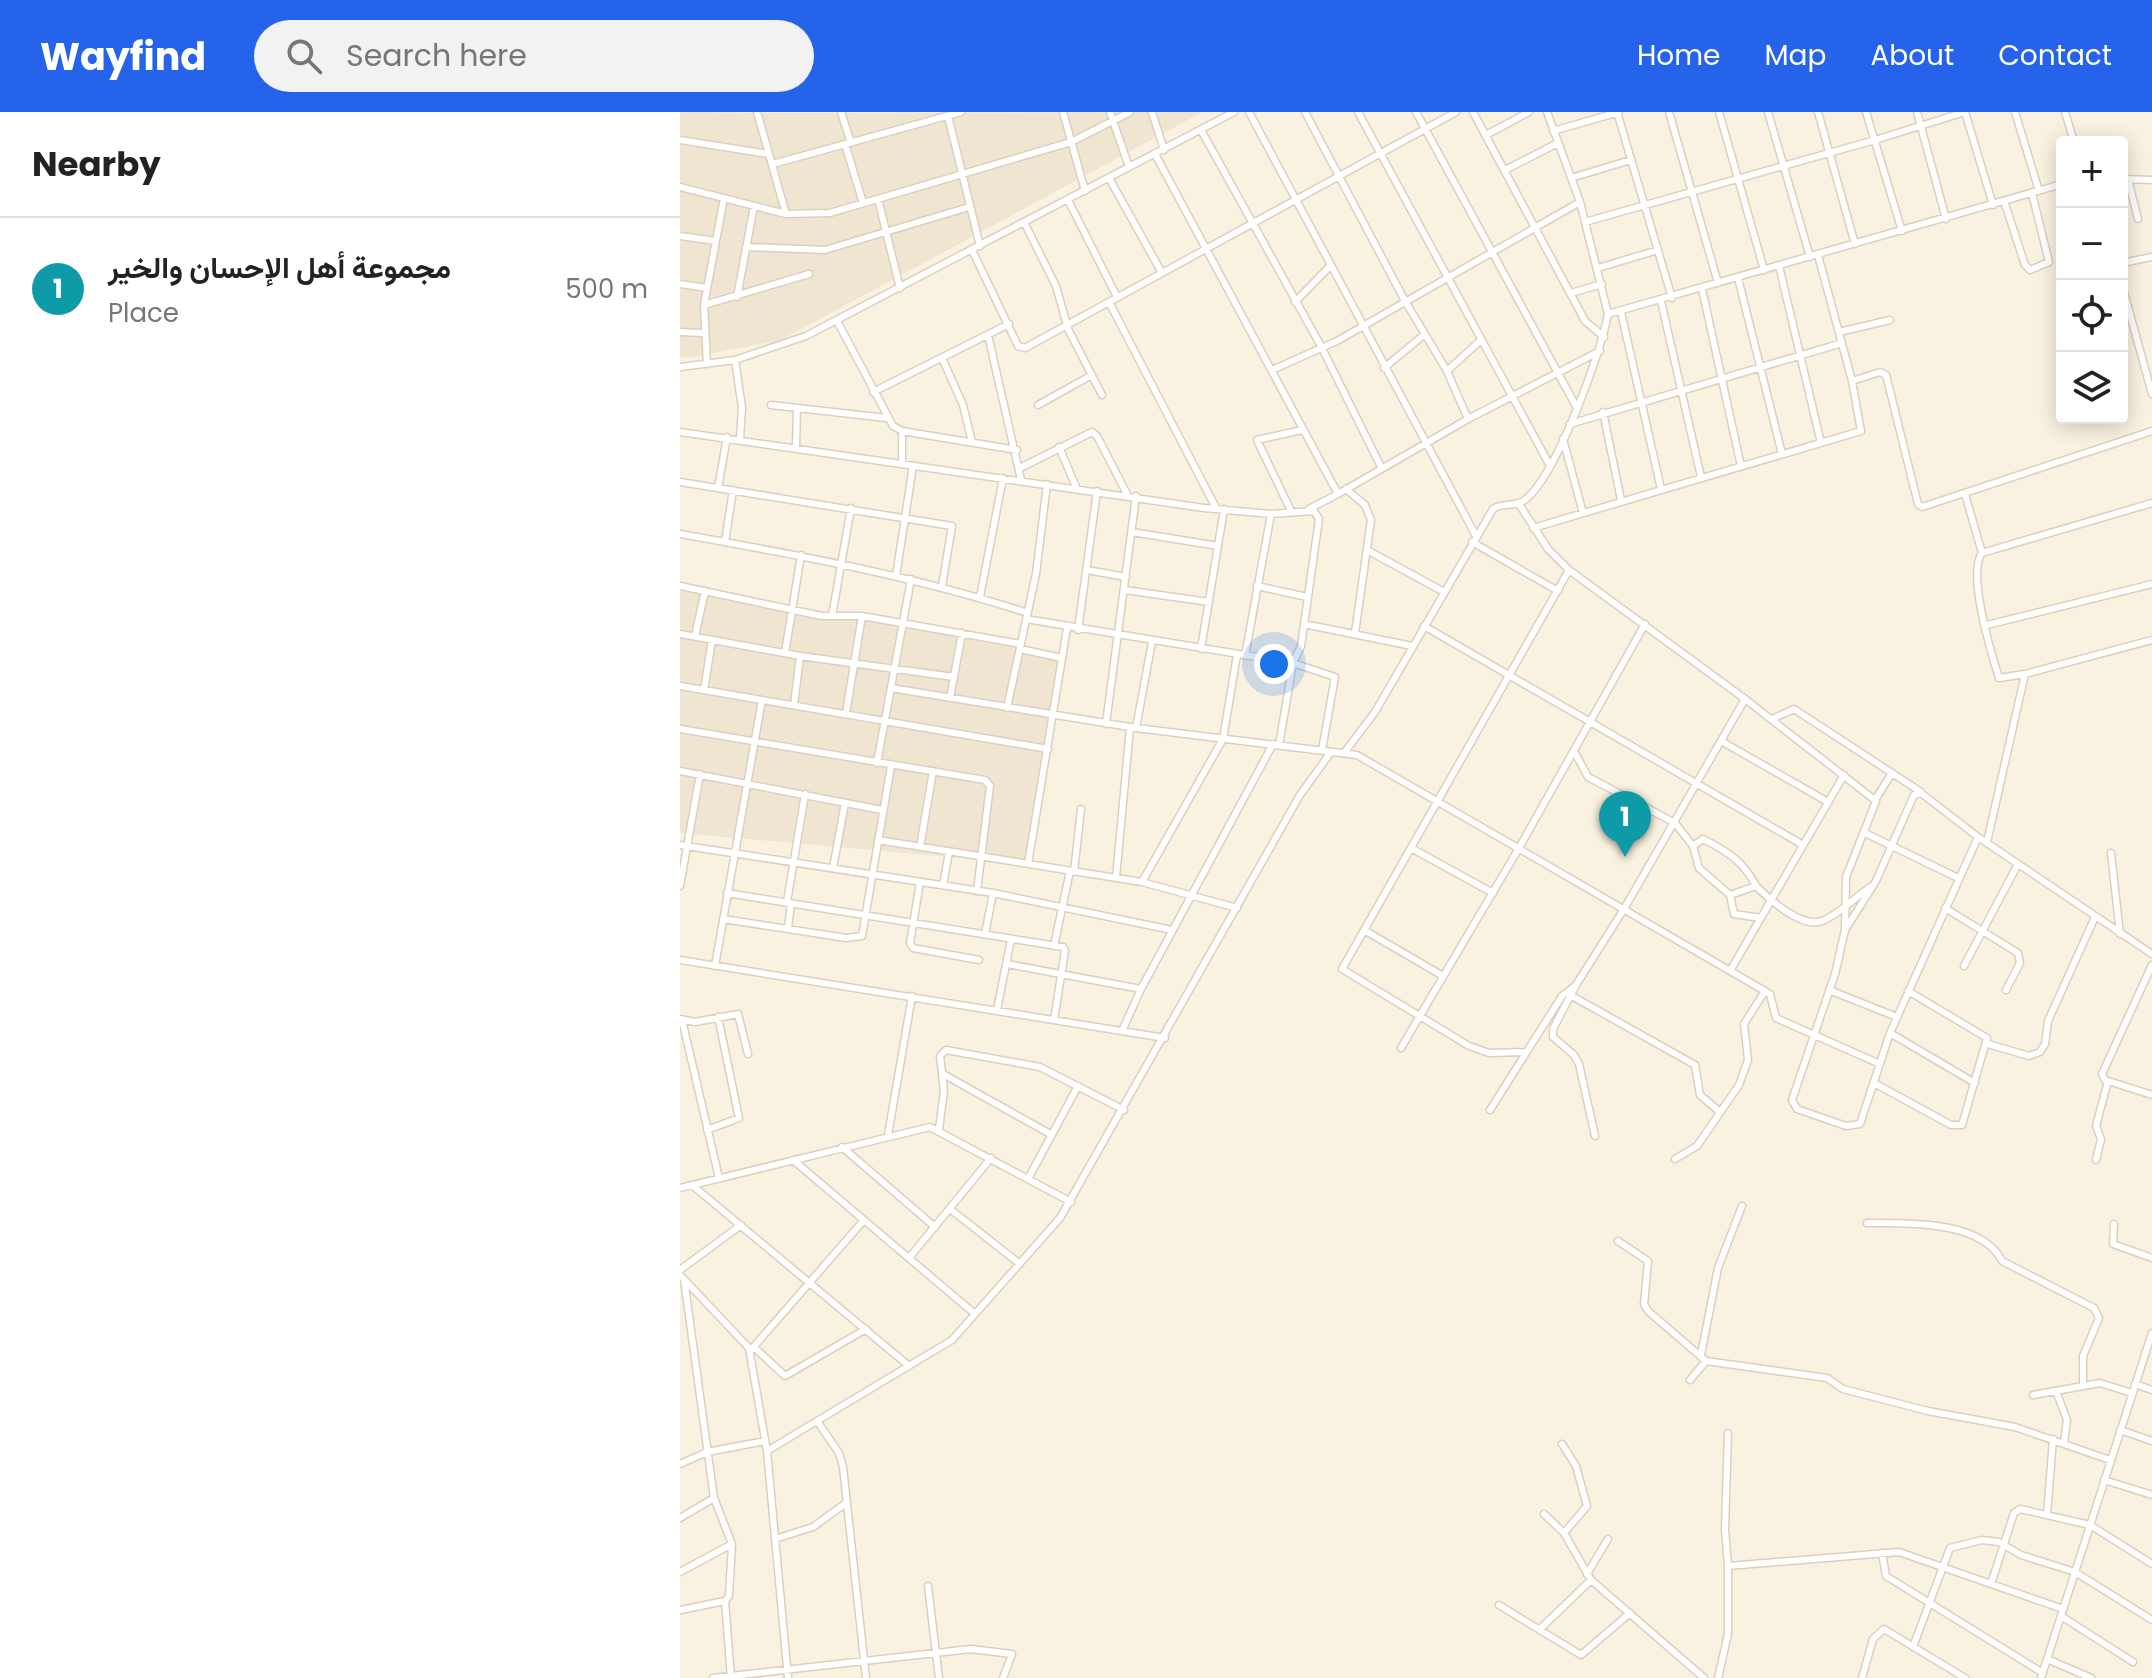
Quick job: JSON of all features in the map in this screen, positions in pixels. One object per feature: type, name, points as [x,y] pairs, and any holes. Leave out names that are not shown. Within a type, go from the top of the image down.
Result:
[{"type":"street","points":[[757,112],[786,214]]},
{"type":"street","points":[[841,112],[863,203]]},
{"type":"street","points":[[773,164],[961,112]]},
{"type":"street","points":[[1063,112],[1085,191]]},
{"type":"street","points":[[1110,112],[1129,167]]},
{"type":"street","points":[[680,187],[786,214],[816,215],[1071,142],[1130,112]]},
{"type":"street","points":[[1152,112],[1164,150]]},
{"type":"street","points":[[680,367],[735,360],[794,341],[1234,112]]},
{"type":"street","points":[[1249,112],[1474,539],[1558,591]]},
{"type":"street","points":[[1305,112],[1337,177],[1447,371],[1468,419]]},
{"type":"street","points":[[1358,112],[1510,397],[1550,464]]},
{"type":"street","points":[[1416,112],[1555,374],[1577,408]]},
{"type":"street","points":[[948,116],[976,248],[1022,349],[1456,112]]},
{"type":"street","points":[[1473,112],[1585,321],[1604,337]]},
{"type":"street","points":[[1486,135],[1529,112]]},
{"type":"street","points":[[1344,753],[1365,727],[1474,539],[1496,507],[1519,504],[1530,497],[1577,408],[1600,351],[1608,314],[1602,284],[1580,202],[1547,112]]},
{"type":"street","points":[[1553,131],[1618,112],[1672,298]]},
{"type":"street","points":[[1669,112],[1718,283]]},
{"type":"street","points":[[1719,112],[1764,270]]},
{"type":"street","points":[[1768,112],[1810,257]]},
{"type":"street","points":[[1818,112],[1855,244]]},
{"type":"street","points":[[1866,112],[1902,231]]},
{"type":"street","points":[[1917,112],[1946,219]]},
{"type":"street","points":[[1585,222],[1965,112],[1993,205]]},
{"type":"street","points":[[2004,201],[2025,265],[2030,270],[2049,262],[2015,112]]},
{"type":"street","points":[[2065,112],[2072,136]]},
{"type":"street","points":[[1201,130],[1250,225],[1322,348],[1381,467]]},
{"type":"street","points":[[680,140],[768,154]]},
{"type":"street","points":[[1505,170],[1558,143]]},
{"type":"street","points":[[1155,154],[1338,494]]},
{"type":"street","points":[[1571,178],[1631,160]]},
{"type":"street","points":[[1109,178],[1162,273]]},
{"type":"street","points":[[2128,179],[2152,180]]},
{"type":"street","points":[[1608,314],[2056,186]]},
{"type":"street","points":[[2128,188],[2138,219]]},
{"type":"street","points":[[707,364],[703,333],[704,305],[724,198]]},
{"type":"street","points":[[878,199],[900,288]]},
{"type":"street","points":[[1068,200],[1117,297]]},
{"type":"street","points":[[1272,370],[1322,348],[1580,202]]},
{"type":"street","points":[[737,297],[754,206]]},
{"type":"street","points":[[746,247],[817,251],[969,207]]},
{"type":"street","points":[[1024,222],[1056,286],[1066,325],[1102,395]]},
{"type":"street","points":[[680,236],[716,241]]},
{"type":"street","points":[[1598,268],[1658,250]]},
{"type":"street","points":[[1533,528],[1862,429],[1818,255]]},
{"type":"street","points":[[2128,262],[2152,257]]},
{"type":"street","points":[[1295,302],[1330,266]]},
{"type":"street","points":[[1779,266],[1821,443]]},
{"type":"street","points":[[704,305],[809,274]]},
{"type":"street","points":[[1738,278],[1782,454]]},
{"type":"street","points":[[680,284],[707,288]]},
{"type":"street","points":[[1571,293],[1602,284]]},
{"type":"street","points":[[1702,289],[1741,466]]},
{"type":"street","points":[[1661,301],[1701,477]]},
{"type":"street","points":[[1109,302],[1220,509],[1218,546],[1201,649]]},
{"type":"street","points":[[2128,307],[2152,394]]},
{"type":"street","points":[[1621,312],[1661,489]]},
{"type":"street","points":[[1839,332],[1890,320]]},
{"type":"street","points":[[837,321],[886,418],[902,431],[1017,450]]},
{"type":"street","points":[[873,392],[1009,324]]},
{"type":"street","points":[[680,332],[703,333]]},
{"type":"street","points":[[1384,368],[1425,334]]},
{"type":"street","points":[[988,335],[1017,450],[1021,480]]},
{"type":"street","points":[[1447,371],[1481,340]]},
{"type":"street","points":[[1569,424],[1842,343]]},
{"type":"street","points":[[680,432],[1271,514],[1309,509],[1468,419],[1600,351]]},
{"type":"street","points":[[942,358],[959,393],[972,442]]},
{"type":"street","points":[[735,360],[742,408],[740,438]]},
{"type":"street","points":[[1852,381],[1880,372],[1886,375],[1919,506],[1965,494],[2152,431]]},
{"type":"street","points":[[1038,405],[1092,375]]},
{"type":"street","points":[[771,405],[886,418]]},
{"type":"street","points":[[796,447],[797,408]]},
{"type":"street","points":[[1603,412],[1621,500]]},
{"type":"street","points":[[1291,511],[1257,440],[1302,430]]},
{"type":"street","points":[[902,431],[902,464]]},
{"type":"street","points":[[1020,468],[1094,433],[1128,495]]},
{"type":"street","points":[[718,488],[727,437]]},
{"type":"street","points":[[1562,438],[1583,513]]},
{"type":"street","points":[[1059,447],[1076,487]]},
{"type":"street","points":[[896,576],[913,466]]},
{"type":"street","points":[[980,597],[1003,478]]},
{"type":"street","points":[[680,482],[954,527],[942,586]]},
{"type":"street","points":[[1007,708],[1027,616],[1047,484]]},
{"type":"street","points":[[1346,489],[1370,512],[1355,633]]},
{"type":"street","points":[[725,542],[733,490]]},
{"type":"street","points":[[1078,630],[1097,491]]},
{"type":"street","points":[[1965,494],[1982,553],[1975,566],[2000,679],[2152,640]]},
{"type":"street","points":[[1106,724],[1136,496]]},
{"type":"street","points":[[1982,553],[2152,503]]},
{"type":"street","points":[[1519,504],[1556,559],[1569,570],[1772,719],[1875,800]]},
{"type":"street","points":[[832,616],[851,508]]},
{"type":"street","points":[[1122,1031],[1172,930],[1276,744],[1304,624],[1319,519],[1317,513],[1309,509]]},
{"type":"street","points":[[1142,882],[1223,739],[1271,514]]},
{"type":"street","points":[[1132,532],[1218,546]]},
{"type":"street","points":[[680,534],[842,563],[942,586],[1067,628],[1293,663],[1335,677],[1322,750]]},
{"type":"street","points":[[1367,550],[1444,592]]},
{"type":"street","points":[[785,653],[801,555]]},
{"type":"street","points":[[1087,570],[1126,577]]},
{"type":"street","points":[[1526,1052],[1478,1050],[1342,971],[1569,570]]},
{"type":"street","points":[[877,763],[911,579]]},
{"type":"street","points":[[1987,625],[2152,584]]},
{"type":"street","points":[[680,586],[792,610],[832,616],[862,616],[962,633],[1062,658]]},
{"type":"street","points":[[1257,586],[1307,597]]},
{"type":"street","points":[[1125,590],[1209,602]]},
{"type":"street","points":[[695,636],[705,591]]},
{"type":"street","points":[[846,713],[862,616]]},
{"type":"street","points":[[1304,624],[1412,646]]},
{"type":"street","points":[[1401,1048],[1519,848],[1645,624]]},
{"type":"street","points":[[1424,626],[1699,782],[1803,845]]},
{"type":"street","points":[[1028,864],[1067,628]]},
{"type":"street","points":[[950,698],[962,633]]},
{"type":"street","points":[[680,634],[800,656],[954,677]]},
{"type":"street","points":[[704,690],[712,640]]},
{"type":"street","points":[[1116,878],[1133,728],[1152,642]]},
{"type":"street","points":[[794,705],[800,656]]},
{"type":"street","points":[[1987,842],[2025,674]]},
{"type":"street","points":[[680,686],[1048,749]]},
{"type":"street","points":[[891,688],[1133,728],[1344,753],[1378,765],[1765,991],[1775,999],[1776,1018],[1880,1064]]},
{"type":"street","points":[[1595,1136],[1579,1064],[1574,1055],[1553,1037],[1576,985],[1675,823],[1745,699]]},
{"type":"street","points":[[715,966],[762,700]]},
{"type":"street","points":[[1772,719],[1794,709],[1892,773],[1978,837],[2152,954]]},
{"type":"street","points":[[680,729],[983,779],[989,783],[977,891]]},
{"type":"street","points":[[1721,741],[1828,802]]},
{"type":"street","points":[[1574,751],[1588,777],[1675,823],[1693,846],[1699,868],[1730,895],[1734,914],[1761,918]]},
{"type":"street","points":[[767,1451],[952,1340],[1071,1202],[1300,795],[1331,752]]},
{"type":"street","points":[[723,919],[857,938],[864,931],[891,766]]},
{"type":"street","points":[[680,771],[882,810]]},
{"type":"street","points":[[920,847],[933,771]]},
{"type":"street","points":[[1892,773],[1875,800],[1846,877],[1845,930],[1829,990],[1792,1100],[1797,1109],[1846,1126],[1857,1125],[1890,1033],[1978,837]]},
{"type":"street","points":[[680,886],[684,846],[700,774]]},
{"type":"street","points":[[1730,971],[1844,775]]},
{"type":"street","points":[[1845,930],[1873,886],[1912,797],[1921,793]]},
{"type":"street","points":[[788,928],[793,862],[805,794]]},
{"type":"street","points":[[833,868],[845,803]]},
{"type":"street","points":[[1054,946],[1072,872],[1081,809]]},
{"type":"street","points":[[1865,833],[1958,878]]},
{"type":"street","points":[[1693,846],[1703,839],[1730,854],[1746,866],[1756,886],[1771,900],[1810,922],[1823,921],[1873,886]]},
{"type":"street","points":[[878,840],[1142,882],[1192,893],[1237,908]]},
{"type":"street","points":[[684,846],[993,893],[1172,930]]},
{"type":"street","points":[[1411,848],[1493,893]]},
{"type":"street","points":[[943,885],[949,852]]},
{"type":"street","points":[[2111,853],[2120,934]]},
{"type":"street","points":[[1964,966],[2018,864]]},
{"type":"street","points":[[920,882],[913,948],[979,960]]},
{"type":"street","points":[[1730,895],[1756,886]]},
{"type":"street","points":[[727,893],[1065,949],[1054,1020]]},
{"type":"street","points":[[985,934],[993,893]]},
{"type":"street","points":[[1945,908],[2020,958],[2006,990]]},
{"type":"street","points":[[1908,991],[1983,1035],[1988,1044],[2029,1056],[2040,1052],[2045,1044],[2048,1021],[2095,917]]},
{"type":"street","points":[[1364,930],[1443,976]]},
{"type":"street","points":[[997,1010],[1011,939]]},
{"type":"street","points":[[680,960],[1165,1038]]},
{"type":"street","points":[[1007,964],[1141,989]]},
{"type":"street","points":[[2152,965],[2102,1074],[2108,1081],[2152,1095]]},
{"type":"street","points":[[1490,1110],[1562,996],[1576,985]]},
{"type":"street","points":[[1829,990],[1897,1017]]},
{"type":"street","points":[[1675,1159],[1697,1146],[1745,1073],[1748,1060],[1744,1024],[1765,991]]},
{"type":"street","points":[[888,1135],[912,996]]},
{"type":"street","points":[[1572,996],[1695,1065],[1700,1095],[1720,1112]]},
{"type":"street","points":[[719,1178],[681,1019],[695,1022],[738,1014],[748,1054]]},
{"type":"street","points":[[707,1130],[739,1118],[718,1017]]},
{"type":"street","points":[[1890,1033],[1975,1083]]},
{"type":"street","points":[[1874,1083],[1958,1128],[1962,1125],[1988,1044]]},
{"type":"street","points":[[939,1129],[943,1074],[940,1056],[946,1050],[1032,1065],[1124,1110]]},
{"type":"street","points":[[943,1074],[1052,1135]]},
{"type":"street","points":[[2096,1160],[2101,1139],[2096,1126],[2108,1081]]},
{"type":"street","points":[[1028,1179],[1078,1086]]},
{"type":"street","points":[[680,1188],[930,1127],[939,1129],[1071,1202]]},
{"type":"street","points":[[842,1147],[935,1227]]},
{"type":"street","points":[[909,1258],[991,1158]]},
{"type":"street","points":[[793,1160],[975,1314]]},
{"type":"street","points":[[692,1185],[909,1366]]},
{"type":"street","points":[[1690,1380],[1704,1358],[1718,1268],[1742,1206]]},
{"type":"street","points":[[950,1209],[1020,1264]]},
{"type":"street","points":[[787,1674],[767,1451],[752,1349],[864,1220]]},
{"type":"street","points":[[1867,1223],[1950,1226],[1997,1251],[2002,1261],[2094,1308],[2099,1318],[2081,1363],[2083,1385]]},
{"type":"street","points":[[2114,1224],[2113,1244],[2152,1258]]},
{"type":"street","points":[[681,1275],[741,1225]]},
{"type":"street","points":[[1618,1241],[1648,1261],[1644,1304],[1648,1311],[1677,1339],[1704,1358],[1827,1378],[1843,1389],[1892,1403],[1979,1418],[2053,1439],[2110,1460]]},
{"type":"street","points":[[681,1275],[752,1349],[785,1376],[866,1329]]},
{"type":"street","points":[[680,1610],[725,1601],[729,1596],[732,1544],[714,1498],[681,1275]]},
{"type":"street","points":[[1882,1553],[1886,1576],[2042,1676],[2152,1333]]},
{"type":"street","points":[[2033,1395],[2100,1383],[2132,1393]]},
{"type":"street","points":[[2135,1384],[2152,1390]]},
{"type":"street","points":[[2056,1391],[2067,1420],[2064,1443]]},
{"type":"street","points":[[817,1421],[842,1459],[866,1678]]},
{"type":"street","points":[[2120,1430],[2152,1441]]},
{"type":"street","points":[[1718,1678],[1728,1634],[1725,1529],[1728,1433]]},
{"type":"street","points":[[2047,1515],[2053,1439]]},
{"type":"street","points":[[680,1464],[707,1452],[765,1441]]},
{"type":"street","points":[[1562,1444],[1576,1466],[1587,1506],[1564,1533]]},
{"type":"street","points":[[2104,1480],[2152,1495]]},
{"type":"street","points":[[680,1518],[714,1498]]},
{"type":"street","points":[[775,1539],[813,1527],[846,1503]]},
{"type":"street","points":[[1991,1584],[2016,1510],[2090,1525],[2152,1564]]},
{"type":"street","points":[[1544,1514],[1564,1533],[1589,1577],[1704,1678]]},
{"type":"street","points":[[1539,1630],[1589,1577],[1608,1539]]},
{"type":"street","points":[[1913,1647],[1928,1601],[1953,1545],[1982,1540],[2075,1572],[2152,1620]]},
{"type":"street","points":[[680,1572],[732,1544]]},
{"type":"street","points":[[1728,1566],[1899,1552],[2062,1612],[2133,1662]]},
{"type":"street","points":[[928,1586],[939,1678]]},
{"type":"street","points":[[725,1601],[731,1677]]},
{"type":"street","points":[[1499,1605],[1581,1655],[1630,1613]]},
{"type":"street","points":[[1862,1678],[1873,1639],[1880,1629],[1887,1630],[1965,1678]]},
{"type":"street","points":[[713,1678],[787,1674],[864,1660],[971,1649],[1010,1652],[1014,1655],[1003,1678]]},
{"type":"street","points":[[2047,1659],[2091,1678]]},
{"type":"shaded area","points":[[680,112],[1203,112],[781,340],[688,358],[680,357]]},
{"type":"shaded area","points":[[680,589],[823,616],[847,615],[1021,644],[1020,649],[1062,658],[1028,864],[680,833]]},
{"type":"place","name":"مجموعة أهل الإحسان والخير","points":[[1625,857]]}]
